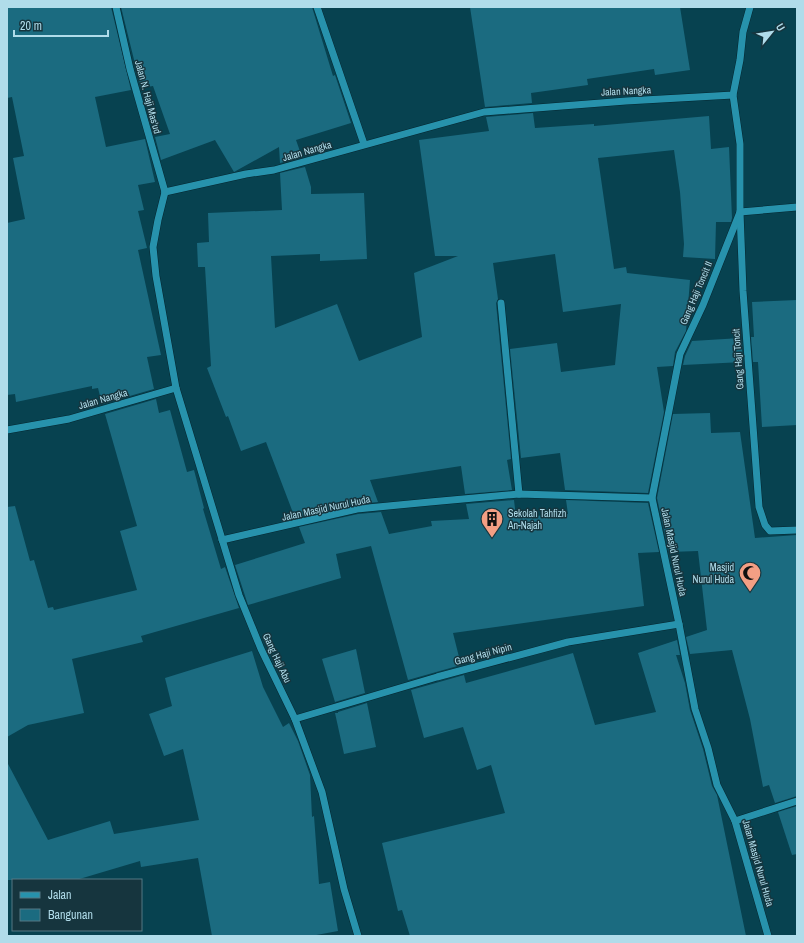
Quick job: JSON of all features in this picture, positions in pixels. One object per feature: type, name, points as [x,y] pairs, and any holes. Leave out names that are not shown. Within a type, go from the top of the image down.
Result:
[{"type":"street","name":"Jalan N. Haji Mas'ud","points":[[116,7],[130,69],[165,192]]},
{"type":"street","points":[[318,7],[364,144]]},
{"type":"street","points":[[733,95],[740,60],[743,32],[750,7]]},
{"type":"street","name":"Jalan Nangka","points":[[165,192],[246,174],[274,170],[484,112],[626,101],[733,95]]},
{"type":"street","name":"Gang Haji Toncit II","points":[[652,498],[680,354],[703,305],[740,212],[740,144],[733,95]]},
{"type":"street","points":[[165,192],[153,248],[156,276],[176,388]]},
{"type":"street","points":[[740,212],[797,208]]},
{"type":"street","name":"Gang Haji Toncit","points":[[740,212],[743,291],[760,507],[765,525],[769,530],[797,530]]},
{"type":"street","points":[[501,304],[519,494]]},
{"type":"street","name":"Jalan Nangka","points":[[7,430],[69,419],[176,388]]},
{"type":"street","name":"Gang Haji Abu","points":[[176,388],[239,595],[261,649],[295,719],[322,792],[344,889],[358,936]]},
{"type":"street","name":"Jalan Masjid Nurul Huda","points":[[222,540],[357,509],[519,494],[652,498],[680,624],[695,709],[708,748],[717,785],[735,821],[768,936]]},
{"type":"street","name":"Gang Haji Nipin","points":[[295,719],[436,677],[568,642],[680,624]]},
{"type":"street","points":[[735,821],[797,801]]},
{"type":"building","points":[[7,7],[111,7],[131,90],[95,97],[106,147],[145,139],[155,182],[138,185],[144,210],[138,211],[147,248],[138,250],[161,355],[147,357],[154,389],[102,404],[98,388],[92,389],[92,386],[16,402],[15,394],[7,395],[7,223],[25,219],[13,158],[24,156],[12,97],[7,98]]},
{"type":"building","points":[[121,7],[312,7],[333,76],[335,75],[351,123],[296,140],[302,157],[280,163],[279,147],[234,172],[215,140],[161,160],[155,137],[170,134],[153,86],[141,88]]},
{"type":"building","points":[[470,7],[680,7],[690,70],[655,75],[654,69],[587,79],[588,85],[531,93],[532,103],[485,107]]},
{"type":"building","points":[[533,113],[535,128],[594,124],[594,126],[709,116],[711,149],[729,147],[732,218],[731,222],[716,222],[715,259],[683,257],[684,244],[680,192],[674,150],[598,158],[614,269],[626,267],[627,273],[690,280],[686,331],[675,352],[673,366],[657,367],[664,412],[648,493],[565,490],[560,453],[521,458],[510,349],[557,343],[561,372],[615,365],[621,304],[563,312],[555,254],[493,263],[498,299],[496,303],[511,459],[507,460],[512,490],[465,494],[461,466],[370,480],[378,502],[356,504],[295,518],[266,442],[241,451],[228,416],[226,417],[207,368],[211,366],[205,267],[198,267],[197,243],[209,242],[208,213],[282,210],[280,173],[305,167],[311,187],[311,194],[364,193],[367,259],[320,261],[320,254],[271,256],[275,328],[337,304],[359,361],[422,337],[414,273],[458,256],[435,256],[419,140],[489,131],[486,117]]},
{"type":"building","points":[[797,300],[797,425],[762,427],[758,362],[753,362],[751,337],[754,337],[752,302]]},
{"type":"building","points":[[741,338],[743,362],[683,365],[685,356],[692,341]]},
{"type":"building","points":[[156,399],[159,413],[170,410],[187,472],[194,470],[203,509],[221,569],[225,567],[239,608],[141,636],[143,642],[72,659],[84,713],[28,725],[7,737],[7,507],[15,506],[30,561],[34,560],[48,608],[53,607],[54,610],[137,590],[120,531],[137,526],[105,414]]},
{"type":"building","points":[[710,413],[711,433],[740,432],[755,538],[797,535],[797,796],[775,803],[769,785],[763,787],[750,719],[732,650],[690,654],[686,637],[707,630],[698,551],[669,552],[657,498],[673,414]]},
{"type":"building","points":[[514,500],[516,517],[568,514],[566,500],[648,503],[659,552],[638,553],[644,606],[453,633],[461,665],[408,680],[371,546],[336,554],[341,578],[248,605],[235,565],[305,543],[299,527],[358,514],[381,512],[389,534],[432,526],[431,521],[469,519],[466,504]]},
{"type":"building","points":[[677,640],[680,655],[676,655],[685,683],[690,710],[703,749],[712,786],[717,795],[746,936],[410,936],[402,910],[398,911],[382,843],[505,813],[491,765],[477,770],[463,727],[424,738],[411,690],[464,675],[466,683],[573,653],[595,725],[656,712],[638,653]]},
{"type":"building","points":[[356,649],[365,693],[335,702],[322,659]]},
{"type":"building","points":[[252,651],[263,687],[283,727],[289,723],[298,741],[310,775],[312,817],[314,816],[319,884],[330,882],[338,931],[311,936],[212,936],[198,858],[141,867],[140,861],[79,879],[7,880],[7,762],[48,840],[110,821],[114,834],[199,820],[183,749],[164,756],[149,714],[172,706],[165,678]]},
{"type":"building","points":[[367,703],[376,747],[344,754],[335,713]]},
{"type":"building","points":[[797,806],[797,854],[792,855],[778,812]]},
{"type":"place","name":"Sekolah Tahfizh An-Najah","points":[[492,538]]},
{"type":"place","name":"Masjid Nurul Huda","points":[[750,592]]}]
